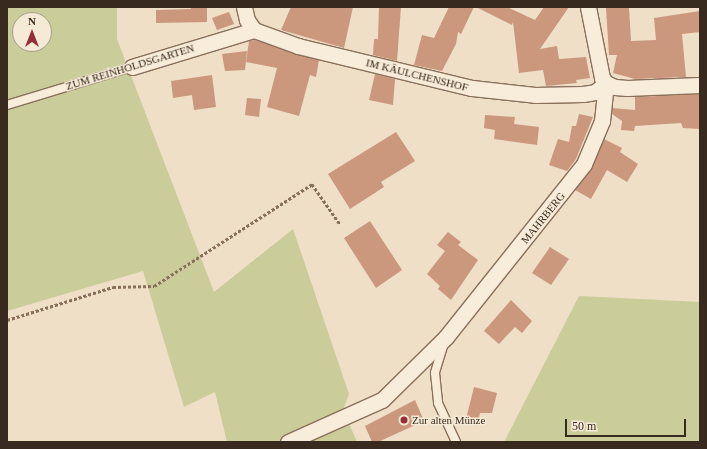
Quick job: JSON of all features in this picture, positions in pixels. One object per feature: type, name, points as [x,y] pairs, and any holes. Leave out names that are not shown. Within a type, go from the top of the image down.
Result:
[{"type":"street","points":[[244,7],[247,20],[254,30]]},
{"type":"street","points":[[588,7],[602,78],[606,83],[615,87],[627,88],[700,85]]},
{"type":"street","name":"ZUM REINHOLDSGARTEN","points":[[132,67],[254,30]]},
{"type":"street","name":"IM KÄULCHENSHOF","points":[[254,30],[298,46],[472,88],[535,95],[583,94],[596,92],[606,83]]},
{"type":"street","name":"MAHRBERG","points":[[288,442],[382,400],[446,337],[564,193],[584,164],[602,121],[606,83]]},
{"type":"lane","points":[[592,24],[597,7]]},
{"type":"lane","name":"ZUM REINHOLDSGARTEN","points":[[7,105],[132,67]]},
{"type":"lane","name":"MAHRBERG","points":[[446,337],[435,373],[438,403],[456,442]]},
{"type":"path","points":[[7,320],[113,287],[154,286],[312,184],[340,224]]},
{"type":"green space","points":[[7,7],[117,7],[117,39],[214,292],[293,229],[349,394],[343,410],[357,442],[227,442],[215,392],[184,407],[143,271],[7,311]]},
{"type":"green space","points":[[579,296],[700,302],[700,442],[504,442]]},
{"type":"building","points":[[191,7],[207,7],[207,22],[156,23],[156,10],[191,9]]},
{"type":"building","points":[[291,7],[353,7],[344,48],[281,30]]},
{"type":"building","points":[[379,7],[401,7],[397,61],[373,55],[374,39],[378,39]]},
{"type":"building","points":[[449,7],[474,7],[461,34],[458,32],[456,44],[442,71],[414,65],[422,35],[434,38]]},
{"type":"building","points":[[476,7],[507,7],[535,20],[544,7],[569,7],[540,49],[557,46],[559,59],[586,57],[590,78],[576,80],[577,83],[546,86],[543,70],[519,73],[513,22],[512,25]]},
{"type":"building","points":[[606,8],[629,8],[631,41],[656,40],[654,18],[700,11],[700,32],[682,34],[686,77],[635,79],[613,73],[617,55],[609,55]]},
{"type":"building","points":[[229,12],[234,24],[217,30],[212,18]]},
{"type":"building","points":[[255,40],[319,60],[316,77],[310,75],[299,116],[267,107],[277,68],[246,62],[249,41]]},
{"type":"building","points":[[247,51],[245,70],[225,71],[222,54]]},
{"type":"building","points":[[375,74],[395,79],[393,105],[369,100]]},
{"type":"building","points":[[212,75],[216,107],[194,110],[192,95],[173,98],[171,81]]},
{"type":"building","points":[[700,94],[700,129],[683,128],[681,123],[635,126],[634,131],[621,130],[622,121],[612,114],[612,108],[635,110],[635,97]]},
{"type":"building","points":[[247,98],[261,99],[259,117],[245,115]]},
{"type":"building","points":[[579,114],[593,117],[576,159],[567,171],[549,165],[558,139],[569,142],[572,126],[576,126]]},
{"type":"building","points":[[485,115],[515,117],[514,124],[539,127],[537,145],[494,139],[495,130],[484,128]]},
{"type":"building","points":[[396,132],[415,161],[381,182],[384,187],[350,209],[328,174]]},
{"type":"building","points":[[604,139],[622,148],[620,152],[638,164],[627,182],[607,170],[591,199],[575,190],[592,168]]},
{"type":"building","points":[[370,221],[402,270],[376,288],[344,238]]},
{"type":"building","points":[[448,232],[461,242],[458,245],[478,260],[451,300],[438,289],[440,286],[427,274],[445,251],[437,245]]},
{"type":"building","points":[[550,247],[569,259],[551,285],[532,273]]},
{"type":"building","points":[[511,300],[532,321],[522,333],[515,327],[499,344],[484,331]]},
{"type":"building","points":[[474,387],[497,393],[492,413],[480,413],[477,426],[465,423]]},
{"type":"building","points":[[415,400],[424,421],[378,442],[372,442],[365,426]]},
{"type":"place","name":"Zur alten Münze","points":[[404,420]]}]
